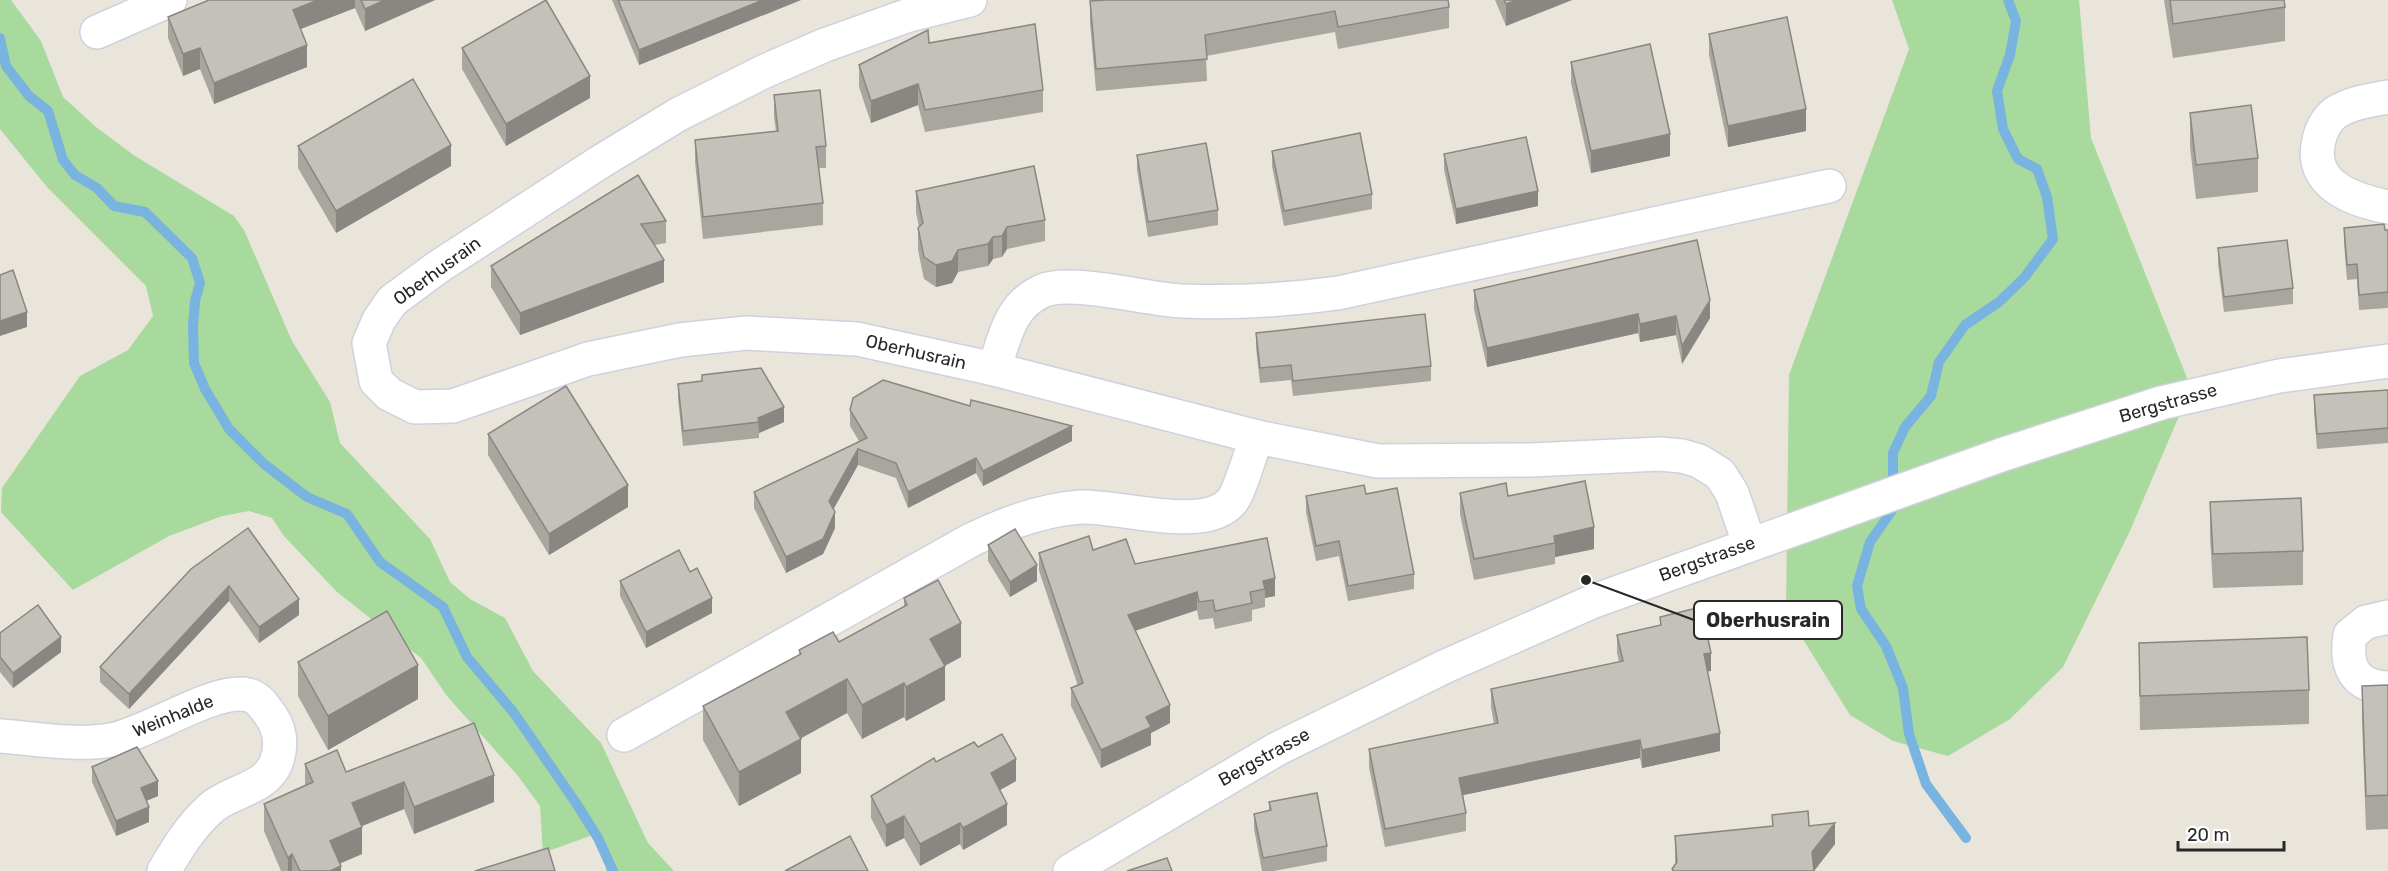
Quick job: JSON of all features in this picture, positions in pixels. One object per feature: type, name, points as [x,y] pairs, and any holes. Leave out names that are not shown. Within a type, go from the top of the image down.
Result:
[{"type":"street","points":[[97,32],[170,0]]},
{"type":"street","name":"Oberhusrain","points":[[970,0],[909,15],[825,45],[765,71],[679,114],[600,162],[438,267],[392,301],[379,320],[369,344],[376,381],[389,394],[415,407],[453,406],[588,359],[680,340],[746,333],[857,339],[994,369],[1257,437],[1378,461],[1682,456],[1699,461],[1720,474],[1732,493],[1749,543]]},
{"type":"street","points":[[2388,97],[2363,102],[2335,113],[2322,129],[2318,143],[2318,162],[2328,183],[2343,194],[2388,207]]},
{"type":"street","points":[[994,369],[1016,310],[1043,290],[1073,287],[1181,301],[1293,299],[1338,293],[1829,186]]},
{"type":"street","name":"Bergstrasse","points":[[1070,871],[1277,749],[1399,688],[1594,601],[1749,543],[2161,403],[2279,376],[2388,361]]},
{"type":"street","points":[[624,735],[971,540],[1017,520],[1081,507],[1121,508],[1191,518],[1210,514],[1233,501],[1257,437]]},
{"type":"street","points":[[2388,617],[2366,622],[2350,635],[2347,655],[2356,676],[2370,686],[2388,688]]},
{"type":"street","name":"Weinhalde","points":[[2,736],[62,741],[110,740],[148,729],[224,696],[248,695],[260,701],[278,726],[280,743],[275,764],[266,777],[211,808],[186,835],[164,871]]},
{"type":"green space","points":[[0,0],[11,0],[41,41],[63,97],[96,127],[135,156],[234,216],[244,230],[292,341],[330,402],[340,443],[430,539],[450,582],[470,599],[505,618],[533,671],[601,743],[648,843],[674,871],[606,871],[605,846],[598,833],[543,853],[540,806],[518,776],[447,696],[421,658],[337,592],[284,536],[272,518],[249,511],[222,516],[169,536],[73,590],[1,512],[2,488],[80,376],[128,350],[153,316],[146,286],[47,187],[0,129]]},
{"type":"green space","points":[[1892,0],[2079,0],[2091,138],[2191,388],[2129,533],[2063,667],[2010,719],[1948,756],[1893,741],[1850,715],[1786,612],[1789,375],[1909,49]]},
{"type":"building","points":[[209,0],[318,0],[293,10],[307,45],[214,83],[200,48],[183,54],[168,17]]},
{"type":"building","points":[[361,0],[385,0],[365,9]]},
{"type":"building","points":[[546,0],[590,76],[506,124],[462,48]]},
{"type":"building","points":[[618,0],[763,0],[639,50]]},
{"type":"building","points":[[1448,0],[1449,7],[1338,27],[1335,11],[1205,35],[1207,59],[1096,69],[1090,1]]},
{"type":"building","points":[[1504,0],[1517,0],[1506,4]]},
{"type":"building","points":[[2170,0],[2284,0],[2285,7],[2173,24]]},
{"type":"building","points":[[1787,17],[1806,109],[1728,126],[1709,34]]},
{"type":"building","points":[[1035,24],[1043,90],[925,110],[918,84],[871,101],[859,65],[928,30],[929,43]]},
{"type":"building","points":[[1650,44],[1670,134],[1591,151],[1571,62]]},
{"type":"building","points":[[413,79],[451,145],[336,211],[298,146]]},
{"type":"building","points":[[820,90],[826,146],[816,147],[823,203],[703,217],[695,140],[778,131],[774,95]]},
{"type":"building","points":[[2251,105],[2258,158],[2196,165],[2190,113]]},
{"type":"building","points":[[1360,133],[1372,194],[1284,211],[1272,151]]},
{"type":"building","points":[[1526,137],[1538,191],[1456,209],[1444,154]]},
{"type":"building","points":[[1206,143],[1218,210],[1148,222],[1137,155]]},
{"type":"building","points":[[1034,166],[1045,220],[1007,227],[1002,236],[993,237],[988,244],[958,250],[952,261],[936,265],[924,257],[918,228],[923,223],[916,191]]},
{"type":"building","points":[[638,175],[666,221],[641,224],[664,260],[520,313],[491,266]]},
{"type":"building","points":[[2384,224],[2385,230],[2388,230],[2388,292],[2359,295],[2357,264],[2347,265],[2344,228]]},
{"type":"building","points":[[1697,240],[1710,300],[1682,346],[1676,316],[1640,324],[1638,314],[1487,348],[1474,290]]},
{"type":"building","points":[[2287,240],[2293,288],[2224,297],[2218,248]]},
{"type":"building","points":[[13,270],[27,312],[0,321],[0,275]]},
{"type":"building","points":[[1425,314],[1431,366],[1293,381],[1291,365],[1260,368],[1256,333]]},
{"type":"building","points":[[761,368],[784,407],[758,418],[759,422],[683,431],[678,384],[702,381],[702,375]]},
{"type":"building","points":[[883,380],[970,406],[971,400],[1072,426],[983,471],[976,458],[908,492],[896,463],[858,449],[829,501],[835,512],[823,539],[786,557],[754,492],[867,438],[850,410],[853,398]]},
{"type":"building","points":[[566,386],[628,485],[549,534],[488,434]]},
{"type":"building","points":[[2388,390],[2388,428],[2317,434],[2314,395]]},
{"type":"building","points":[[1585,481],[1594,527],[1554,536],[1555,543],[1474,559],[1460,493],[1506,483],[1508,496]]},
{"type":"building","points":[[1364,485],[1366,494],[1397,488],[1414,574],[1348,586],[1339,541],[1316,546],[1306,496]]},
{"type":"building","points":[[2301,498],[2303,551],[2213,554],[2210,502]]},
{"type":"building","points":[[248,528],[299,599],[259,627],[229,586],[129,694],[100,667],[191,569]]},
{"type":"building","points":[[1015,529],[1037,565],[1010,582],[988,545]]},
{"type":"building","points":[[1089,536],[1093,550],[1126,539],[1135,564],[1267,538],[1275,578],[1263,581],[1265,589],[1250,592],[1252,603],[1215,611],[1213,600],[1199,602],[1197,592],[1128,615],[1170,705],[1146,717],[1151,727],[1101,750],[1071,688],[1083,683],[1039,553]]},
{"type":"building","points":[[679,550],[690,572],[697,568],[712,598],[646,632],[620,581]]},
{"type":"building","points":[[938,580],[961,623],[930,639],[945,666],[906,687],[904,683],[862,705],[847,679],[786,712],[801,739],[739,772],[703,706],[801,654],[799,650],[833,632],[839,642],[907,605],[904,598]]},
{"type":"building","points":[[38,605],[61,637],[13,673],[0,657],[0,633]]},
{"type":"building","points":[[1701,607],[1711,653],[1704,654],[1720,733],[1642,750],[1640,740],[1459,778],[1466,813],[1385,829],[1369,749],[1498,723],[1491,689],[1623,661],[1617,635],[1661,625],[1660,617]]},
{"type":"building","points":[[387,611],[418,665],[328,716],[298,662]]},
{"type":"building","points":[[2307,637],[2309,690],[2140,696],[2139,643]]},
{"type":"building","points":[[2388,685],[2388,795],[2366,796],[2362,686]]},
{"type":"building","points":[[474,723],[494,775],[414,807],[404,782],[352,803],[362,827],[330,841],[341,866],[330,871],[300,871],[292,854],[288,858],[264,804],[313,782],[305,764],[337,750],[346,772]]},
{"type":"building","points":[[1002,734],[1016,759],[991,773],[1007,804],[963,828],[960,823],[920,844],[904,816],[886,825],[871,796],[934,758],[936,762],[974,742],[978,747]]},
{"type":"building","points":[[137,747],[158,781],[141,788],[149,807],[116,821],[92,767]]},
{"type":"building","points":[[1317,793],[1327,846],[1263,858],[1254,814],[1271,810],[1269,802]]},
{"type":"building","points":[[1808,811],[1809,826],[1835,823],[1812,852],[1814,871],[1674,871],[1672,869],[1677,862],[1675,836],[1773,826],[1772,815]]},
{"type":"building","points":[[850,836],[868,871],[785,871]]},
{"type":"building","points":[[548,848],[555,871],[475,871]]},
{"type":"building","points":[[1167,858],[1172,871],[1127,871]]},
{"type":"waterway","points":[[1966,838],[1926,784],[1909,734],[1903,688],[1886,646],[1861,609],[1857,586],[1870,542],[1893,509],[1893,453],[1905,427],[1931,396],[1939,362],[1965,325],[1999,302],[2024,278],[2053,239],[2047,197],[2037,169],[2018,159],[2003,129],[1997,91],[2010,55],[2016,21],[2008,0]]},
{"type":"waterway","points":[[0,38],[6,66],[29,96],[48,111],[63,160],[75,175],[97,188],[114,206],[145,212],[192,258],[200,283],[195,301],[193,326],[194,363],[205,389],[229,429],[264,464],[307,497],[347,514],[380,562],[443,607],[467,657],[514,713],[576,803],[598,838],[613,871]]},
{"type":"place","name":"Oberhusrain","points":[[1586,580]]}]
